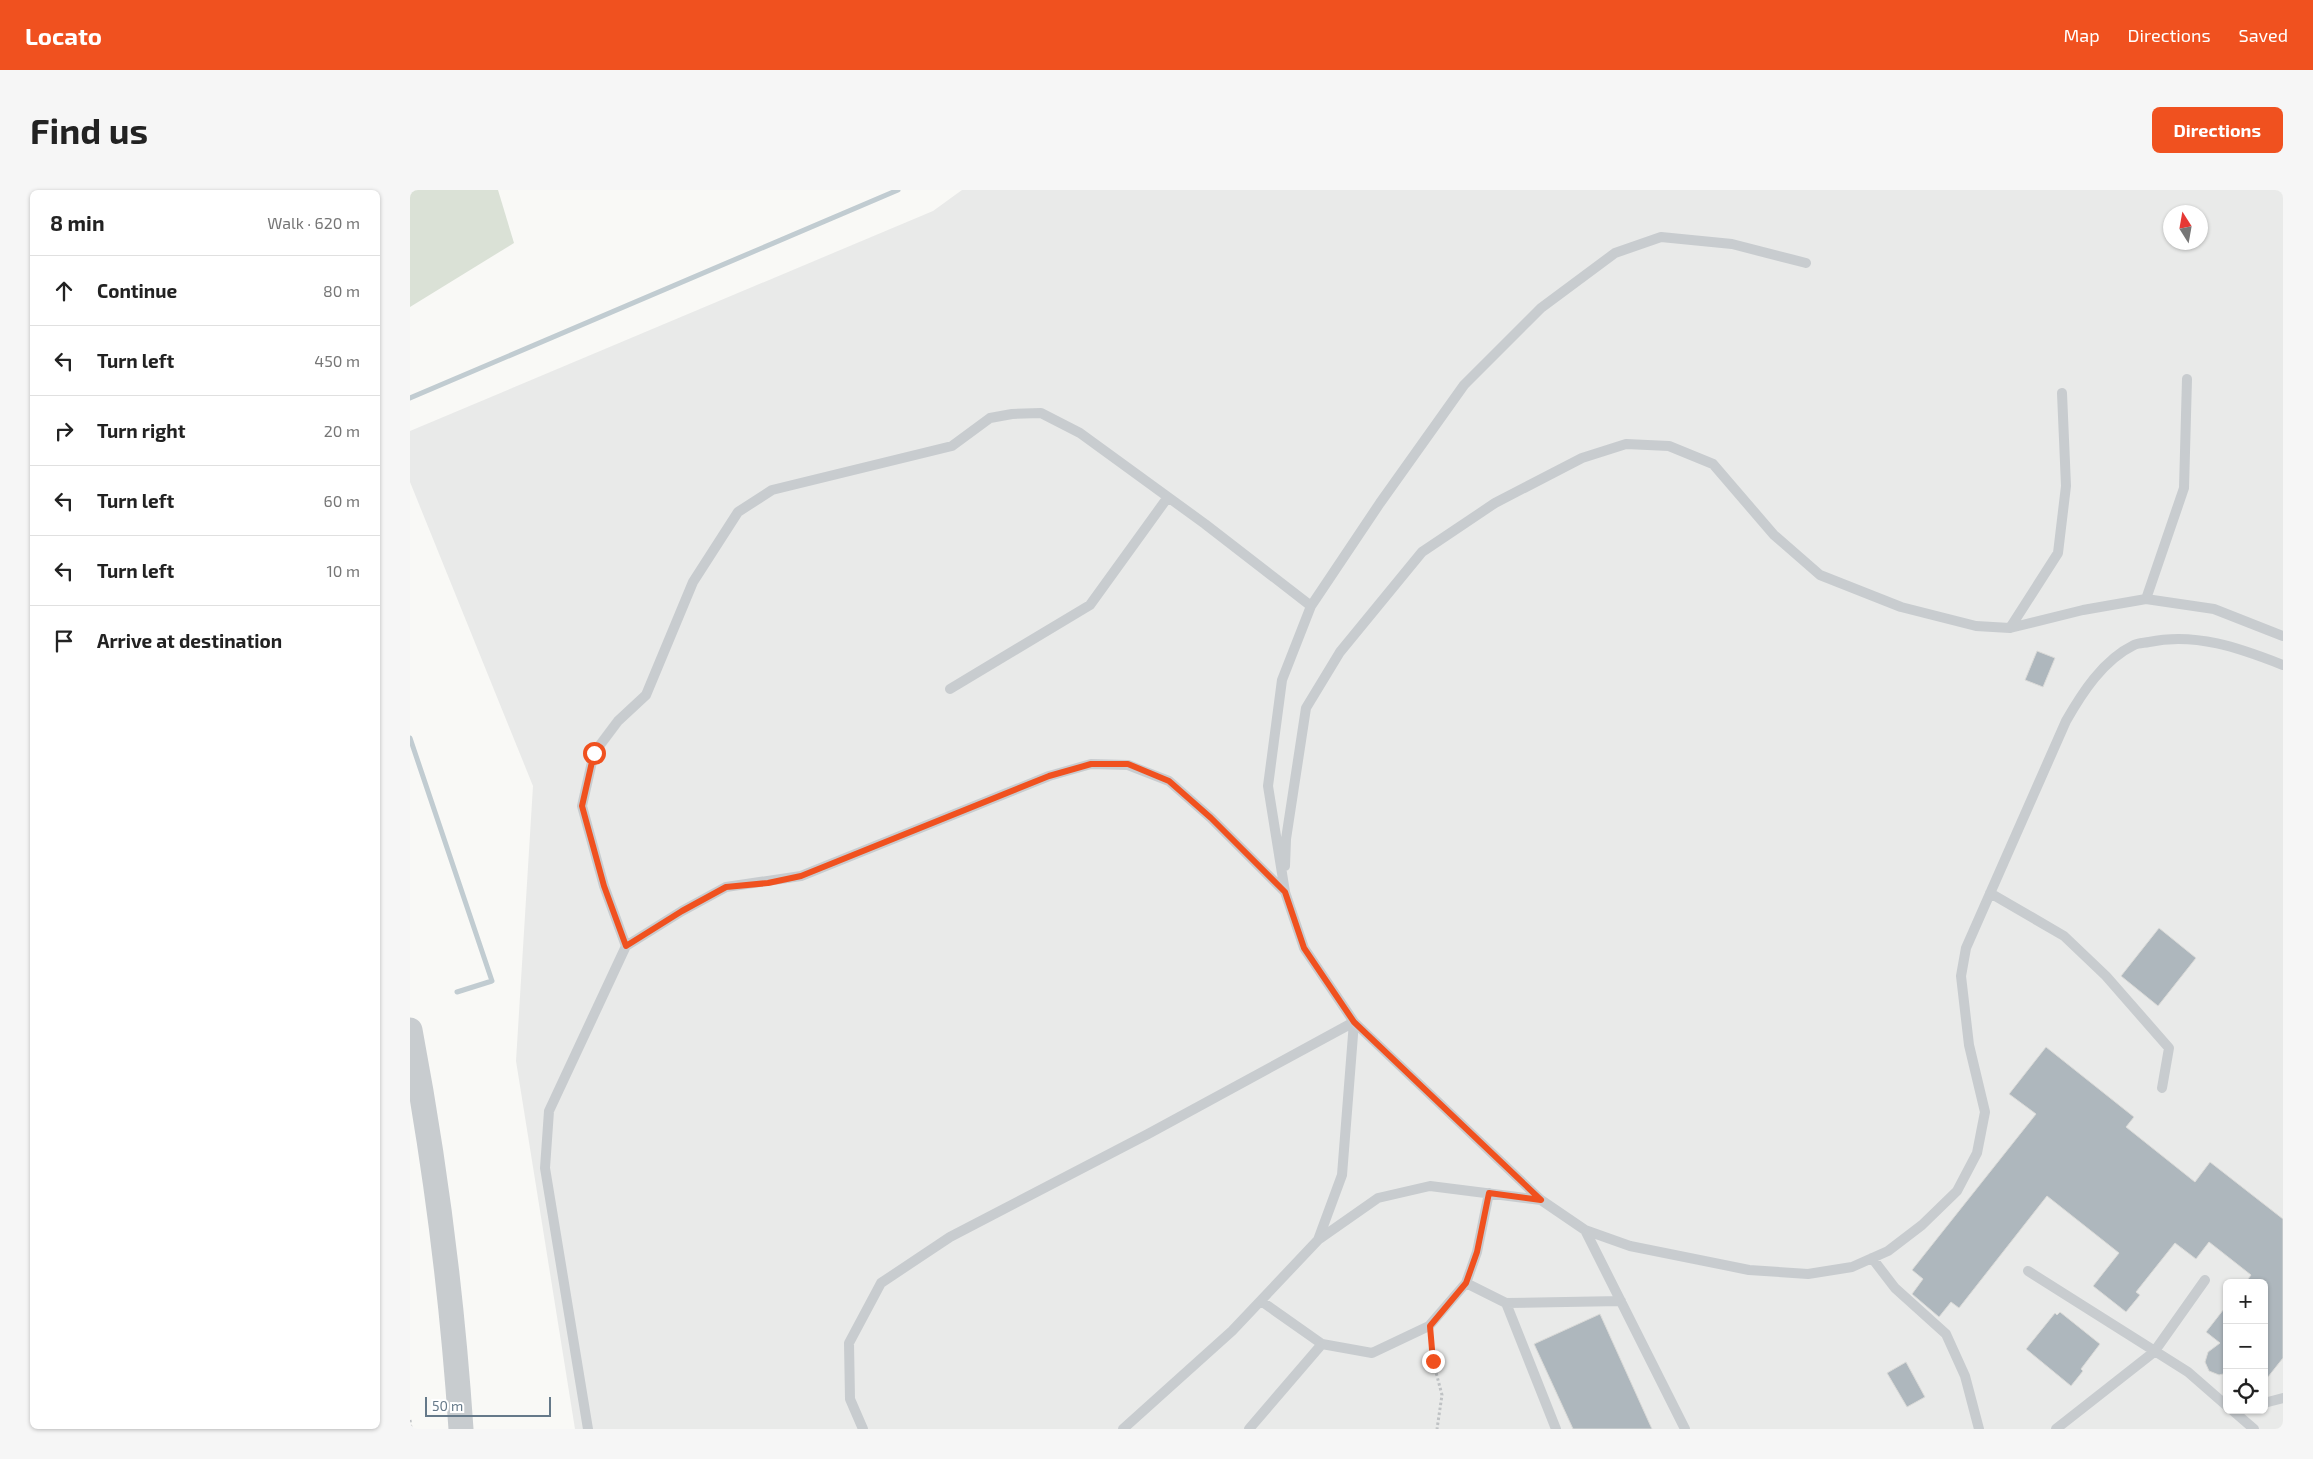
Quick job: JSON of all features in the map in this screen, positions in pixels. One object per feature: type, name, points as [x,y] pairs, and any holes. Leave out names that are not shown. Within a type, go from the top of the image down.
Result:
[{"type":"street","points":[[410,1030],[438,1192],[449,1275],[462,1429]]},
{"type":"lane","points":[[1806,263],[1732,244],[1661,237],[1615,253],[1541,308],[1464,385],[1380,503],[1311,606],[1282,680],[1268,786],[1285,892],[1304,948],[1354,1022],[1541,1200],[1585,1230],[1630,1246],[1749,1270],[1808,1274],[1852,1267],[1888,1251],[1922,1225],[1957,1191],[1977,1153],[1984,1112],[1969,1045],[1961,976],[1966,948],[2066,721],[2084,689],[2107,665],[2134,645],[2165,638],[2202,639],[2255,654],[2283,665]]},
{"type":"lane","points":[[2146,600],[2184,488],[2187,379]]},
{"type":"lane","points":[[2010,628],[2058,553],[2066,486],[2062,393]]},
{"type":"lane","points":[[626,946],[604,886],[582,806],[594,753],[618,721],[646,695],[693,582],[738,512],[772,490],[952,446],[990,418],[1012,414],[1040,413],[1080,433],[1168,497],[1311,606]]},
{"type":"lane","points":[[1285,892],[1286,839],[1306,708],[1340,652],[1422,552],[1495,503],[1582,458],[1626,444],[1669,446],[1713,464],[1774,534],[1820,575],[1901,607],[1976,626],[2010,628],[2083,610],[2146,600],[2214,609],[2283,636]]},
{"type":"lane","points":[[950,689],[1090,605],[1168,497]]},
{"type":"lane","points":[[588,1429],[545,1168],[549,1111],[626,946],[682,911],[726,887],[768,883],[801,876],[1049,776],[1091,764],[1128,764],[1169,781],[1211,818],[1285,892]]},
{"type":"lane","points":[[1990,893],[2064,936],[2106,976],[2169,1048],[2162,1088]]},
{"type":"lane","points":[[1318,1240],[1342,1175],[1354,1022]]},
{"type":"lane","points":[[863,1429],[850,1399],[849,1343],[881,1283],[950,1237],[1148,1134],[1354,1022]]},
{"type":"lane","points":[[1123,1429],[1232,1332],[1318,1240],[1378,1198],[1430,1186],[1541,1200]]},
{"type":"lane","points":[[1261,1301],[1322,1344],[1372,1353],[1430,1326],[1466,1283],[1477,1252],[1489,1193]]},
{"type":"lane","points":[[1585,1230],[1685,1429]]},
{"type":"lane","points":[[1872,1258],[1895,1288],[1946,1334],[1965,1376],[1979,1429]]},
{"type":"lane","points":[[2028,1271],[2188,1372],[2223,1401]]},
{"type":"lane","points":[[2056,1429],[2154,1352],[2205,1280]]},
{"type":"lane","points":[[1466,1283],[1506,1303],[1621,1301]]},
{"type":"lane","points":[[1506,1303],[1556,1429]]},
{"type":"lane","points":[[1249,1429],[1322,1344]]},
{"type":"lane","points":[[2268,1402],[2283,1398]]},
{"type":"lane","points":[[2238,1414],[2254,1429]]},
{"type":"path","points":[[1430,1326],[1433,1361],[1442,1395],[1437,1429]]},
{"type":"path","points":[[410,1420],[411,1429]]},
{"type":"shaded area","points":[[410,190],[498,190],[514,243],[410,307]]},
{"type":"shaded area","points":[[962,190],[2283,190],[2283,1429],[575,1429],[516,1061],[533,786],[410,482],[410,431],[933,211]]},
{"type":"building","points":[[2037,651],[2055,658],[2043,687],[2025,680]]},
{"type":"building","points":[[2159,928],[2196,958],[2158,1006],[2121,976]]},
{"type":"building","points":[[2046,1047],[2134,1117],[2126,1127],[2195,1182],[2210,1162],[2283,1219],[2283,1358],[2268,1377],[2268,1279],[2248,1279],[2251,1275],[2209,1242],[2196,1259],[2175,1243],[2136,1292],[2140,1295],[2126,1312],[2093,1286],[2119,1253],[2047,1196],[1959,1308],[1951,1302],[1939,1317],[1912,1294],[1923,1279],[1912,1270],[2036,1114],[2009,1094]]},
{"type":"building","points":[[2223,1310],[2223,1374],[2219,1375],[2209,1371],[2205,1362],[2208,1352],[2220,1343],[2206,1332]]},
{"type":"building","points":[[2060,1312],[2100,1344],[2071,1386],[2026,1349],[2055,1313],[2057,1315]]},
{"type":"building","points":[[1600,1314],[1652,1429],[1573,1429],[1534,1344]]},
{"type":"building","points":[[1906,1362],[1925,1397],[1907,1407],[1887,1373]]},
{"type":"waterway","points":[[410,398],[898,190]]},
{"type":"waterway","points":[[410,738],[492,981],[457,992]]},
{"type":"route","points":[[594,753],[582,806],[604,886],[626,946],[682,911],[726,887],[768,883],[801,876],[1049,776],[1091,764],[1128,764],[1169,781],[1211,818],[1285,892],[1304,948],[1354,1022],[1541,1200],[1489,1193],[1477,1252],[1466,1283],[1430,1326],[1433,1361]]}]
